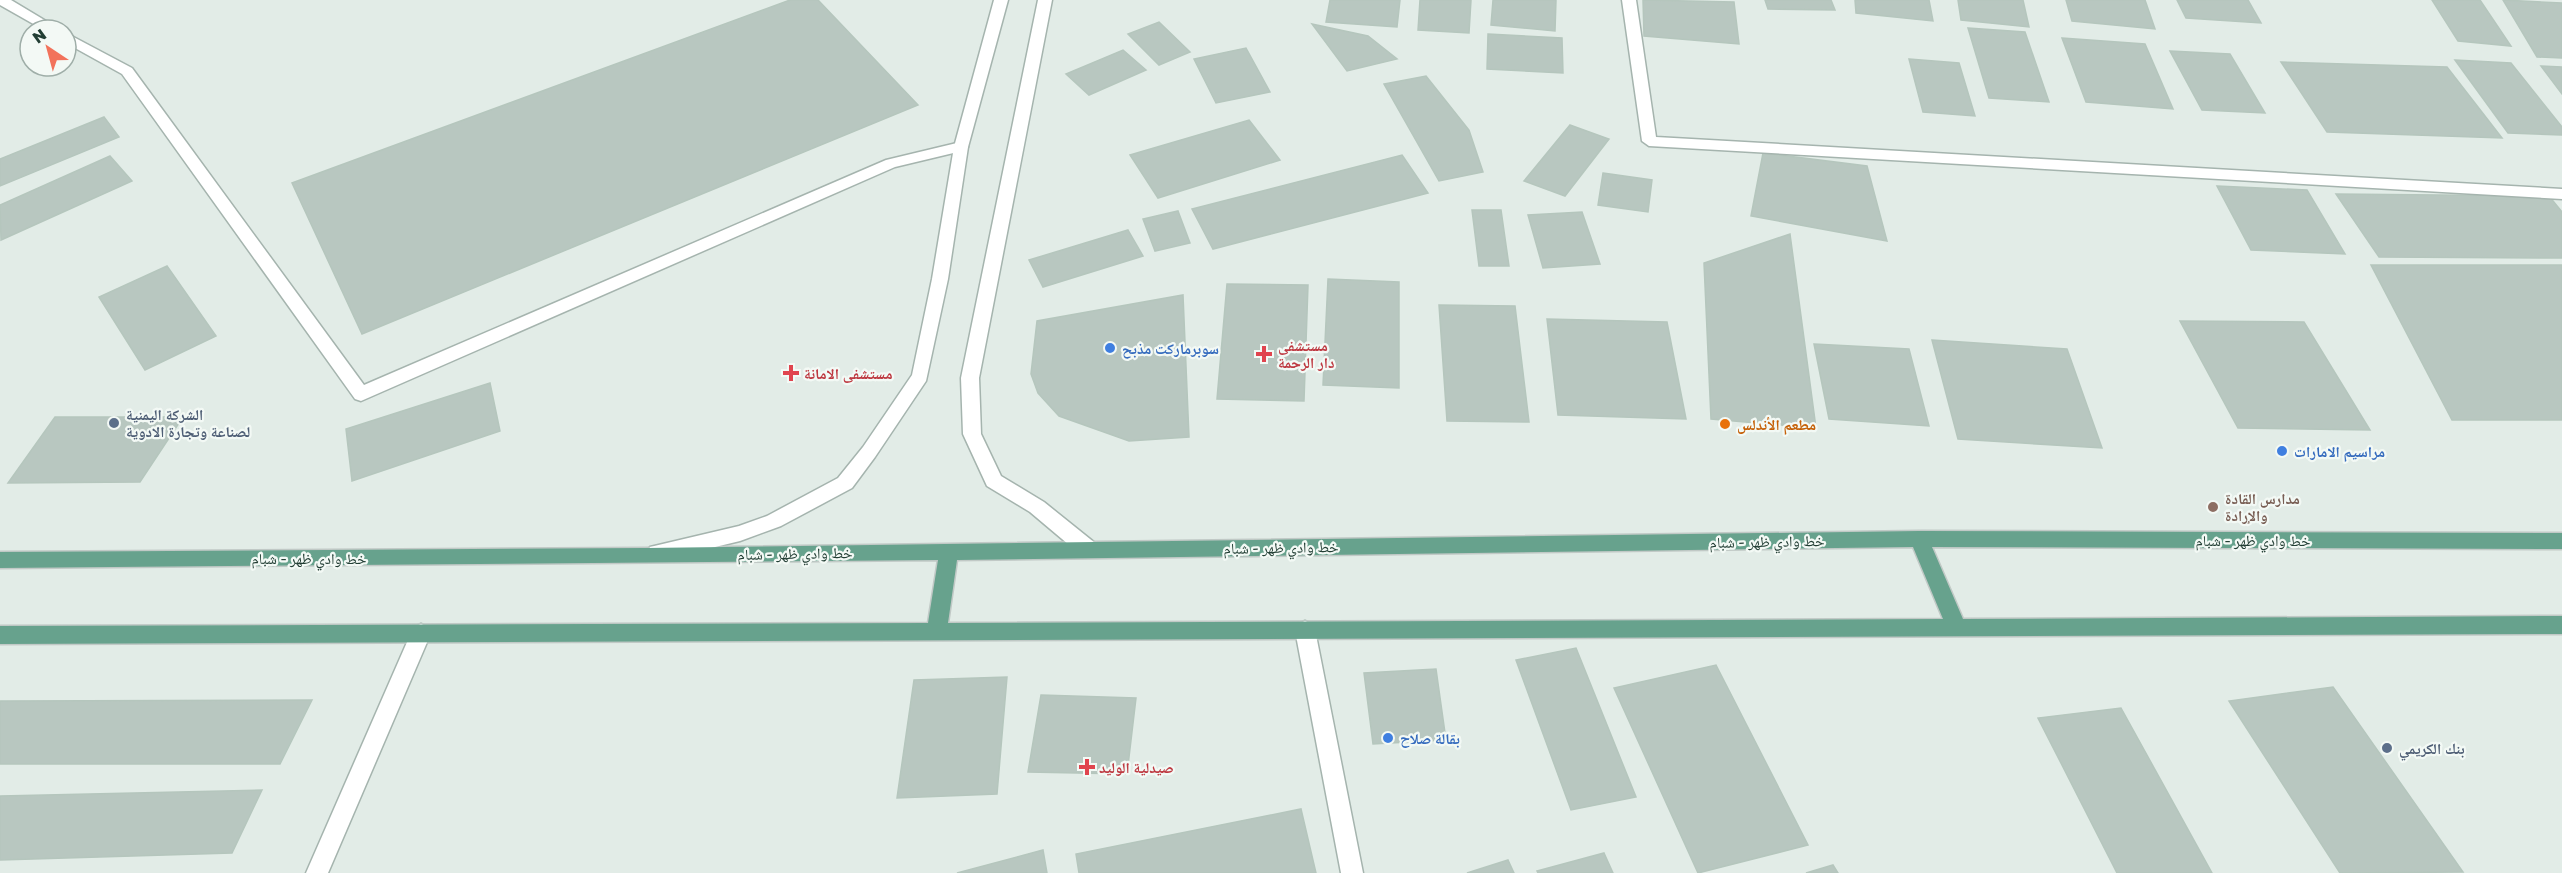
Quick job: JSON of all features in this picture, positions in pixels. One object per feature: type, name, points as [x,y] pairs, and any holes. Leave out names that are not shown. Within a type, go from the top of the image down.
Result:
[{"type":"main road","name":"خط وادي ظهر - شبام","points":[[0,560],[645,556],[1919,539],[2562,541]]},
{"type":"main road","points":[[1919,539],[1956,626]]},
{"type":"main road","points":[[937,630],[949,551]]},
{"type":"main road","points":[[0,635],[2562,625]]},
{"type":"street","points":[[2,0],[33,18]]},
{"type":"street","points":[[645,556],[740,533],[774,521],[845,483],[920,376],[940,279],[961,147],[1001,0]]},
{"type":"street","points":[[1045,0],[970,378],[972,434],[994,481],[1037,507],[1088,549]]},
{"type":"street","points":[[1629,0],[1649,141],[2562,194]]},
{"type":"street","points":[[78,44],[127,71],[361,394],[891,163],[961,147]]},
{"type":"street","points":[[1305,630],[1352,873]]},
{"type":"street","points":[[317,873],[421,633]]},
{"type":"building","points":[[790,0],[818,0],[918,105],[362,334],[292,183]]},
{"type":"building","points":[[1330,0],[1400,0],[1397,27],[1326,22]]},
{"type":"building","points":[[1420,0],[1471,0],[1469,33],[1418,30]]},
{"type":"building","points":[[1493,0],[1556,0],[1555,31],[1491,25]]},
{"type":"building","points":[[1643,0],[1734,2],[1739,44],[1644,36]]},
{"type":"building","points":[[1765,0],[1831,0],[1835,10],[1768,9]]},
{"type":"building","points":[[1855,0],[1929,0],[1933,21],[1856,13]]},
{"type":"building","points":[[1958,0],[2023,0],[2029,27],[1961,20]]},
{"type":"building","points":[[2066,0],[2145,0],[2155,29],[2072,21]]},
{"type":"building","points":[[2177,0],[2248,0],[2261,23],[2186,18]]},
{"type":"building","points":[[2432,0],[2480,0],[2511,46],[2458,41]]},
{"type":"building","points":[[2503,0],[2562,3],[2562,58],[2537,57]]},
{"type":"building","points":[[1159,22],[1190,52],[1159,65],[1128,34]]},
{"type":"building","points":[[1312,24],[1368,36],[1397,59],[1347,71]]},
{"type":"building","points":[[1968,28],[2025,32],[2049,102],[1989,98]]},
{"type":"building","points":[[1488,34],[1562,38],[1563,73],[1487,69]]},
{"type":"building","points":[[2062,38],[2145,44],[2173,109],[2086,102]]},
{"type":"building","points":[[1246,48],[1270,92],[1216,103],[1194,59]]},
{"type":"building","points":[[1123,50],[1146,70],[1089,95],[1066,74]]},
{"type":"building","points":[[2170,51],[2230,54],[2265,113],[2202,110]]},
{"type":"building","points":[[1909,59],[1959,63],[1975,116],[1923,112]]},
{"type":"building","points":[[2455,60],[2511,63],[2562,127],[2562,135],[2508,133]]},
{"type":"building","points":[[2281,62],[2447,67],[2502,138],[2327,132]]},
{"type":"building","points":[[2541,66],[2562,67],[2562,94]]},
{"type":"building","points":[[1426,76],[1469,130],[1483,172],[1439,181],[1384,84]]},
{"type":"building","points":[[104,117],[119,137],[0,186],[0,159]]},
{"type":"building","points":[[1249,120],[1280,160],[1158,198],[1130,155]]},
{"type":"building","points":[[1570,125],[1609,139],[1565,196],[1524,181]]},
{"type":"building","points":[[1763,153],[1867,166],[1887,241],[1751,216]]},
{"type":"building","points":[[1402,155],[1428,193],[1213,249],[1192,209]]},
{"type":"building","points":[[110,156],[132,181],[1,240],[0,205]]},
{"type":"building","points":[[1603,173],[1652,180],[1648,212],[1598,205]]},
{"type":"building","points":[[2217,186],[2307,190],[2345,254],[2251,250]]},
{"type":"building","points":[[2336,194],[2549,196],[2562,212],[2562,258],[2379,257]]},
{"type":"building","points":[[1472,210],[1501,210],[1509,266],[1479,266]]},
{"type":"building","points":[[1178,211],[1190,243],[1155,251],[1143,219]]},
{"type":"building","points":[[1582,212],[1600,264],[1543,268],[1528,215]]},
{"type":"building","points":[[1128,230],[1143,256],[1043,287],[1029,260]]},
{"type":"building","points":[[1790,234],[1816,428],[1711,419],[1704,263]]},
{"type":"building","points":[[2371,265],[2562,265],[2562,420],[2452,420]]},
{"type":"building","points":[[167,266],[216,336],[145,370],[99,297]]},
{"type":"building","points":[[1328,279],[1399,282],[1399,388],[1323,385]]},
{"type":"building","points":[[1227,284],[1308,285],[1304,401],[1217,399]]},
{"type":"building","name":"سوبرمارکت مذبح","points":[[1183,295],[1189,437],[1129,441],[1059,416],[1038,393],[1031,374],[1037,321]]},
{"type":"building","points":[[1439,305],[1515,306],[1529,422],[1447,421]]},
{"type":"building","points":[[1547,319],[1667,322],[1686,419],[1558,415]]},
{"type":"building","points":[[2180,321],[2304,322],[2370,430],[2238,428]]},
{"type":"building","points":[[1932,340],[2067,349],[2102,448],[1958,439]]},
{"type":"building","points":[[1814,344],[1909,349],[1929,426],[1829,419]]},
{"type":"building","points":[[490,383],[500,431],[352,481],[346,429]]},
{"type":"building","points":[[55,417],[183,417],[140,482],[8,483]]},
{"type":"building","points":[[1576,648],[1636,797],[1571,810],[1516,660]]},
{"type":"building","points":[[1716,665],[1808,845],[1698,873],[1614,688]]},
{"type":"building","points":[[1436,669],[1446,740],[1373,744],[1364,673]]},
{"type":"building","points":[[1007,677],[997,794],[897,798],[914,680]]},
{"type":"building","points":[[2333,687],[2463,872],[2340,873],[2229,701]]},
{"type":"building","points":[[1041,695],[1136,698],[1127,774],[1028,772]]},
{"type":"building","points":[[312,700],[280,764],[0,764],[0,701]]},
{"type":"building","points":[[2121,708],[2212,873],[2117,873],[2038,718]]},
{"type":"building","points":[[262,790],[232,853],[0,860],[0,796]]},
{"type":"building","points":[[1301,809],[1316,873],[1079,873],[1076,854]]},
{"type":"building","points":[[1043,850],[1047,873],[957,873]]},
{"type":"building","points":[[1604,853],[1613,873],[1538,873],[1537,871]]},
{"type":"building","points":[[1508,860],[1514,873],[1467,873]]},
{"type":"building","points":[[1833,865],[1838,873],[1806,873]]},
{"type":"place","name":"سوبرمارکت مذبح","points":[[1110,348]]},
{"type":"place","name":"مستشفى دار الرحمة","points":[[1264,354]]},
{"type":"place","name":"مستشفى الامانة","points":[[791,373]]},
{"type":"place","name":"الشركة اليمنية لصناعة وتجارة الادوية","points":[[114,423]]},
{"type":"place","name":"مطعم الأندلس","points":[[1725,424]]},
{"type":"place","name":"مراسيم الامارات","points":[[2282,451]]},
{"type":"place","name":"مدارس القادة والإرادة","points":[[2213,507]]},
{"type":"place","name":"بقالة صلاح","points":[[1388,738]]},
{"type":"place","name":"بنك الكريمي","points":[[2387,748]]},
{"type":"place","name":"صيدلية الوليد","points":[[1087,767]]}]
